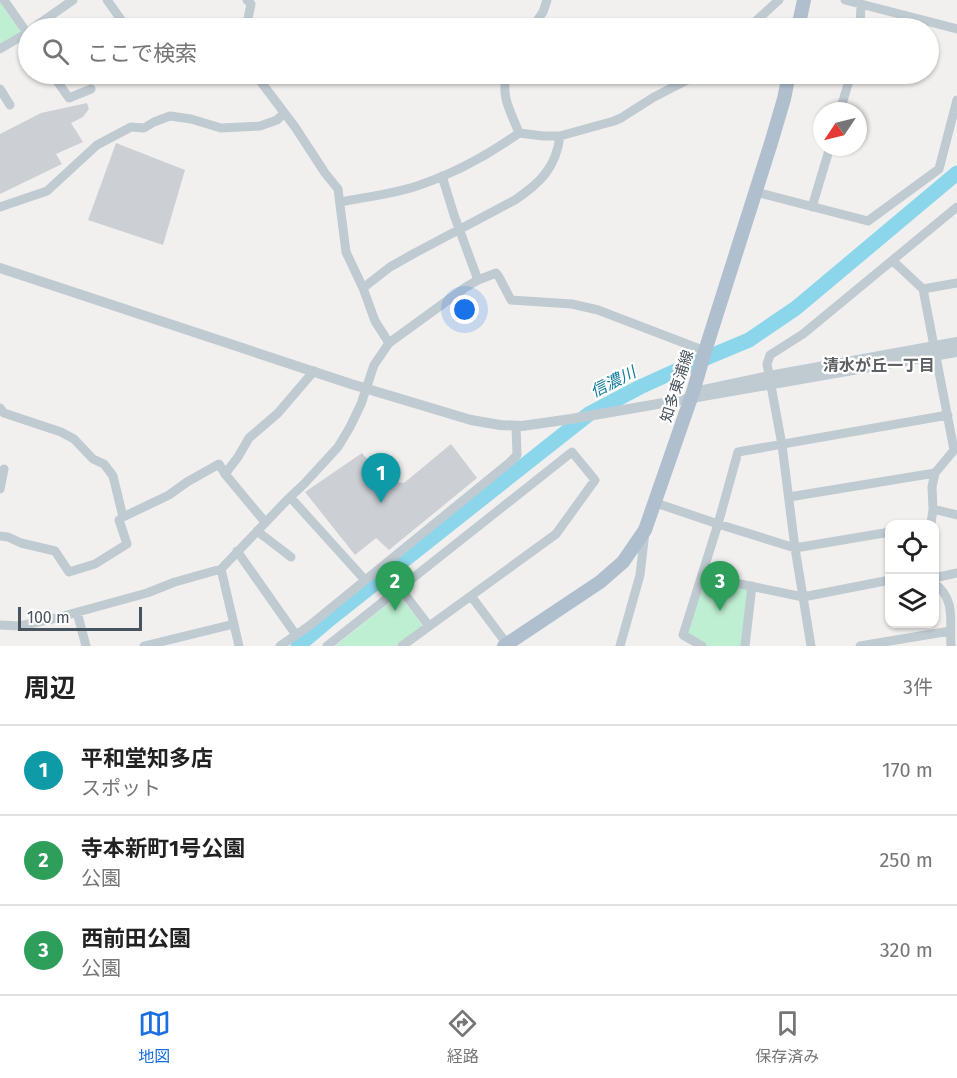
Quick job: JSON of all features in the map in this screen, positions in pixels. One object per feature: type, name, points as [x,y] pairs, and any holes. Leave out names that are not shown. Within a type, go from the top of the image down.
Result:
[{"type":"main road","points":[[800,18],[804,0]]},
{"type":"main road","name":"知多東浦線","points":[[505,645],[600,582],[623,562],[645,530],[692,396],[756,192],[787,84]]},
{"type":"street","points":[[4,0],[18,18]]},
{"type":"street","points":[[106,0],[120,18]]},
{"type":"street","points":[[248,0],[250,4],[248,18]]},
{"type":"street","points":[[539,18],[547,0]]},
{"type":"street","points":[[759,18],[779,0]]},
{"type":"street","points":[[845,0],[915,18]]},
{"type":"street","points":[[884,10],[888,0]]},
{"type":"street","points":[[47,18],[68,1]]},
{"type":"street","points":[[860,18],[861,4]]},
{"type":"street","points":[[939,24],[957,29]]},
{"type":"street","points":[[0,49],[18,38]]},
{"type":"street","points":[[59,84],[69,98],[91,89]]},
{"type":"street","points":[[262,84],[338,189],[346,252],[375,321],[389,343]]},
{"type":"street","points":[[504,84],[506,100],[519,133]]},
{"type":"street","points":[[340,202],[417,186],[494,150],[519,133],[560,136],[598,126],[621,118],[679,84]]},
{"type":"street","points":[[843,102],[848,84]]},
{"type":"street","points":[[0,89],[5,102]]},
{"type":"street","points":[[756,192],[868,221],[939,169],[957,100]]},
{"type":"street","points":[[0,207],[47,191],[98,145],[131,127],[144,128],[170,116],[191,118],[220,128],[260,126],[277,120],[284,113]]},
{"type":"street","points":[[363,288],[390,267],[515,200],[534,187],[554,162],[560,136]]},
{"type":"street","points":[[812,207],[827,156]]},
{"type":"street","points":[[442,176],[478,280]]},
{"type":"street","points":[[811,646],[795,548],[782,445],[766,364],[770,355],[803,334],[957,207]]},
{"type":"street","points":[[893,261],[923,289],[956,450],[935,473],[932,486],[932,520]]},
{"type":"street","points":[[0,268],[314,372],[471,420],[500,425],[516,426],[629,410],[770,381],[936,351],[957,342]]},
{"type":"street","points":[[0,625],[20,626],[77,612],[147,593],[175,582],[221,569],[338,447],[361,404],[374,365],[389,343],[478,280],[496,273],[511,300],[572,304],[597,310],[705,351]]},
{"type":"street","points":[[923,289],[957,283]]},
{"type":"street","points":[[936,351],[957,352]]},
{"type":"street","points":[[225,474],[238,458],[249,438],[278,413],[314,372]]},
{"type":"street","points":[[0,408],[4,413],[61,432],[74,439],[93,459],[104,464],[113,476],[123,517]]},
{"type":"street","points":[[702,646],[683,635],[738,452],[948,415]]},
{"type":"street","points":[[280,646],[514,458],[517,455],[516,426]]},
{"type":"street","points":[[327,646],[572,452],[595,480],[556,534],[402,646]]},
{"type":"street","points":[[0,536],[55,551],[69,573],[95,564],[127,544],[119,520],[123,517],[169,495],[219,464],[265,522]]},
{"type":"street","points":[[0,489],[4,469]]},
{"type":"street","points":[[789,497],[935,473]]},
{"type":"street","points":[[290,497],[364,580]]},
{"type":"street","points":[[656,503],[795,548],[885,533]]},
{"type":"street","points":[[933,509],[957,515]]},
{"type":"street","points":[[620,646],[640,575],[645,530]]},
{"type":"street","points":[[257,531],[291,557]]},
{"type":"street","points":[[237,551],[296,635]]},
{"type":"street","points":[[221,569],[239,646]]},
{"type":"street","points":[[939,577],[957,573]]},
{"type":"street","points":[[702,576],[803,597],[885,581]]},
{"type":"street","points":[[745,646],[752,586]]},
{"type":"street","points":[[939,587],[954,607],[950,631],[951,646]]},
{"type":"street","points":[[400,588],[429,626]]},
{"type":"street","points":[[471,596],[505,645]]},
{"type":"street","points":[[77,612],[86,646]]},
{"type":"street","points":[[144,646],[234,624]]},
{"type":"street","points":[[860,646],[950,631]]},
{"type":"green space","points":[[0,2],[18,28],[18,35],[0,45]]},
{"type":"green space","points":[[702,576],[752,586],[745,646],[702,646],[683,635]]},
{"type":"green space","points":[[399,595],[423,626],[396,646],[335,646]]},
{"type":"building","points":[[87,103],[89,109],[83,117],[71,123],[83,142],[56,154],[62,164],[0,194],[0,134],[41,113]]},
{"type":"building","points":[[116,143],[185,170],[163,245],[88,220]]},
{"type":"building","points":[[451,444],[477,478],[389,550],[376,538],[355,555],[305,492],[362,453],[385,480],[404,483]]},
{"type":"waterway","name":"信濃川","points":[[298,646],[589,414],[640,387],[749,340],[796,308],[957,173]]},
{"type":"place","name":"平和堂知多店","points":[[381,503]]},
{"type":"place","name":"寺本新町1号公園","points":[[395,611]]},
{"type":"place","name":"西前田公園","points":[[720,611]]},
{"type":"district","name":"清水が丘一丁目","points":[[879,365]]}]
